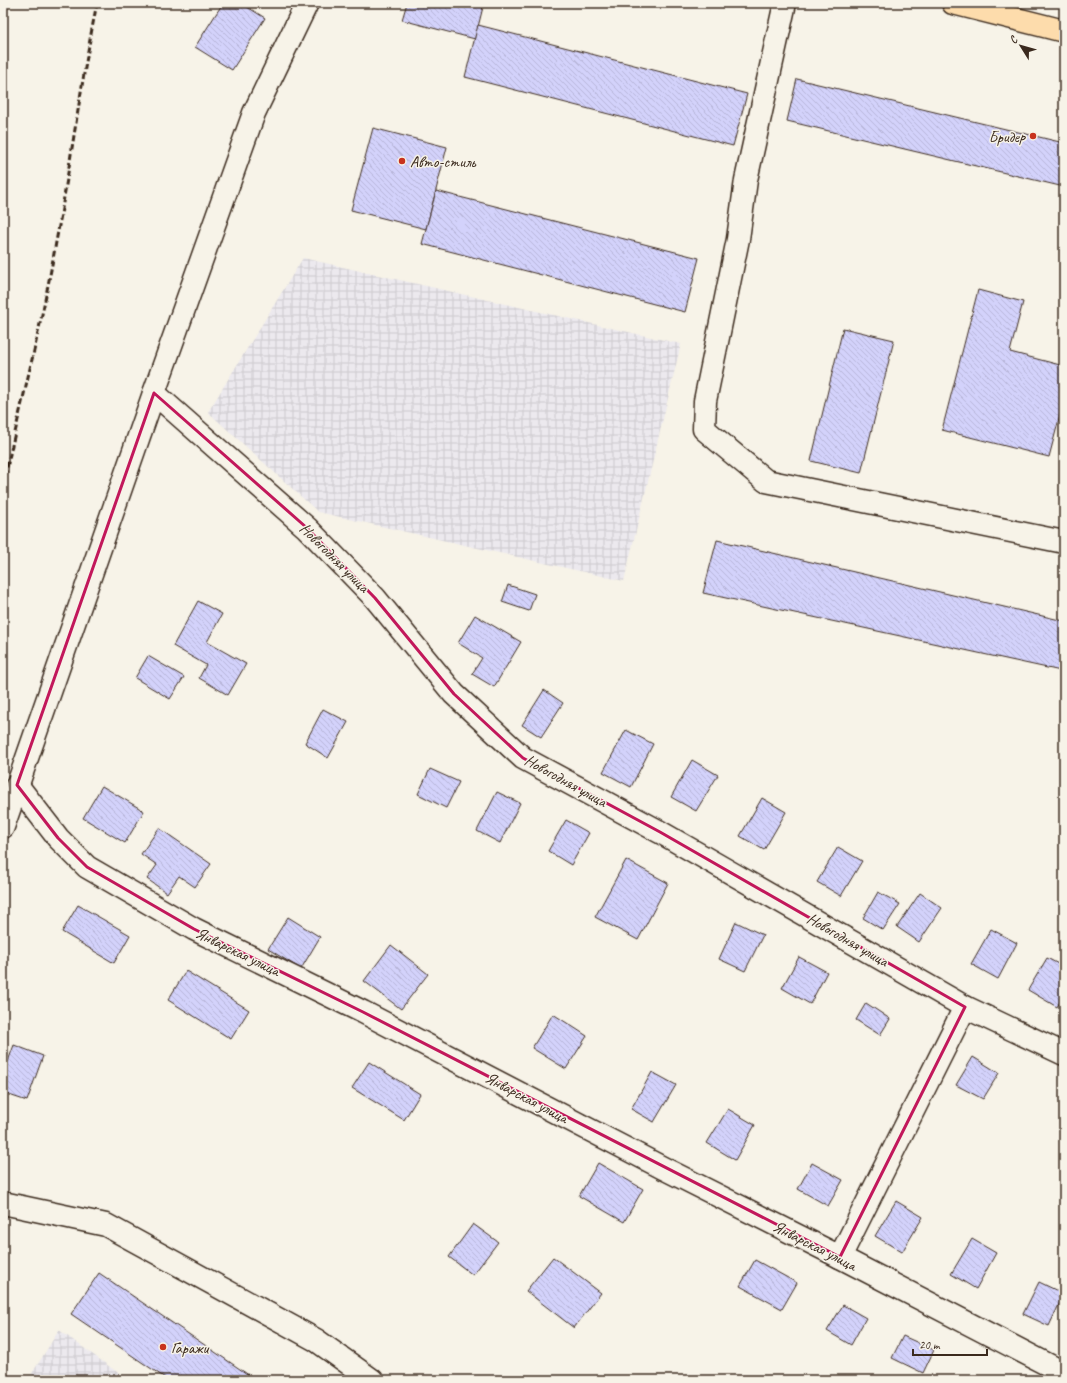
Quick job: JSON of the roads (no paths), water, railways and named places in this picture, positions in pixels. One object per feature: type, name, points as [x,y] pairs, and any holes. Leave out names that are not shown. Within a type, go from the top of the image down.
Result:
[{"type":"main road","points":[[953,3],[1064,31]]},
{"type":"street","points":[[3,827],[154,393],[254,113],[307,3]]},
{"type":"street","points":[[785,3],[746,180],[738,239],[705,401],[704,428],[766,481],[1064,542]]},
{"type":"street","name":"Новогодняя улица","points":[[154,393],[306,528],[375,598],[454,694],[523,758],[667,836],[965,1006],[1064,1054]]},
{"type":"street","name":"Январская улица","points":[[17,785],[58,838],[87,867],[194,929],[363,1012],[663,1168],[840,1257],[1064,1373]]},
{"type":"street","points":[[840,1257],[965,1006]]},
{"type":"street","points":[[3,1203],[106,1225],[316,1340],[372,1380]]},
{"type":"railway","points":[[3,485],[38,334],[50,273],[97,3]]},
{"type":"place","name":"Бридер","points":[[1033,136]]},
{"type":"place","name":"Авто-стиль","points":[[402,161]]},
{"type":"place","name":"Гаражи","points":[[163,1347]]}]
